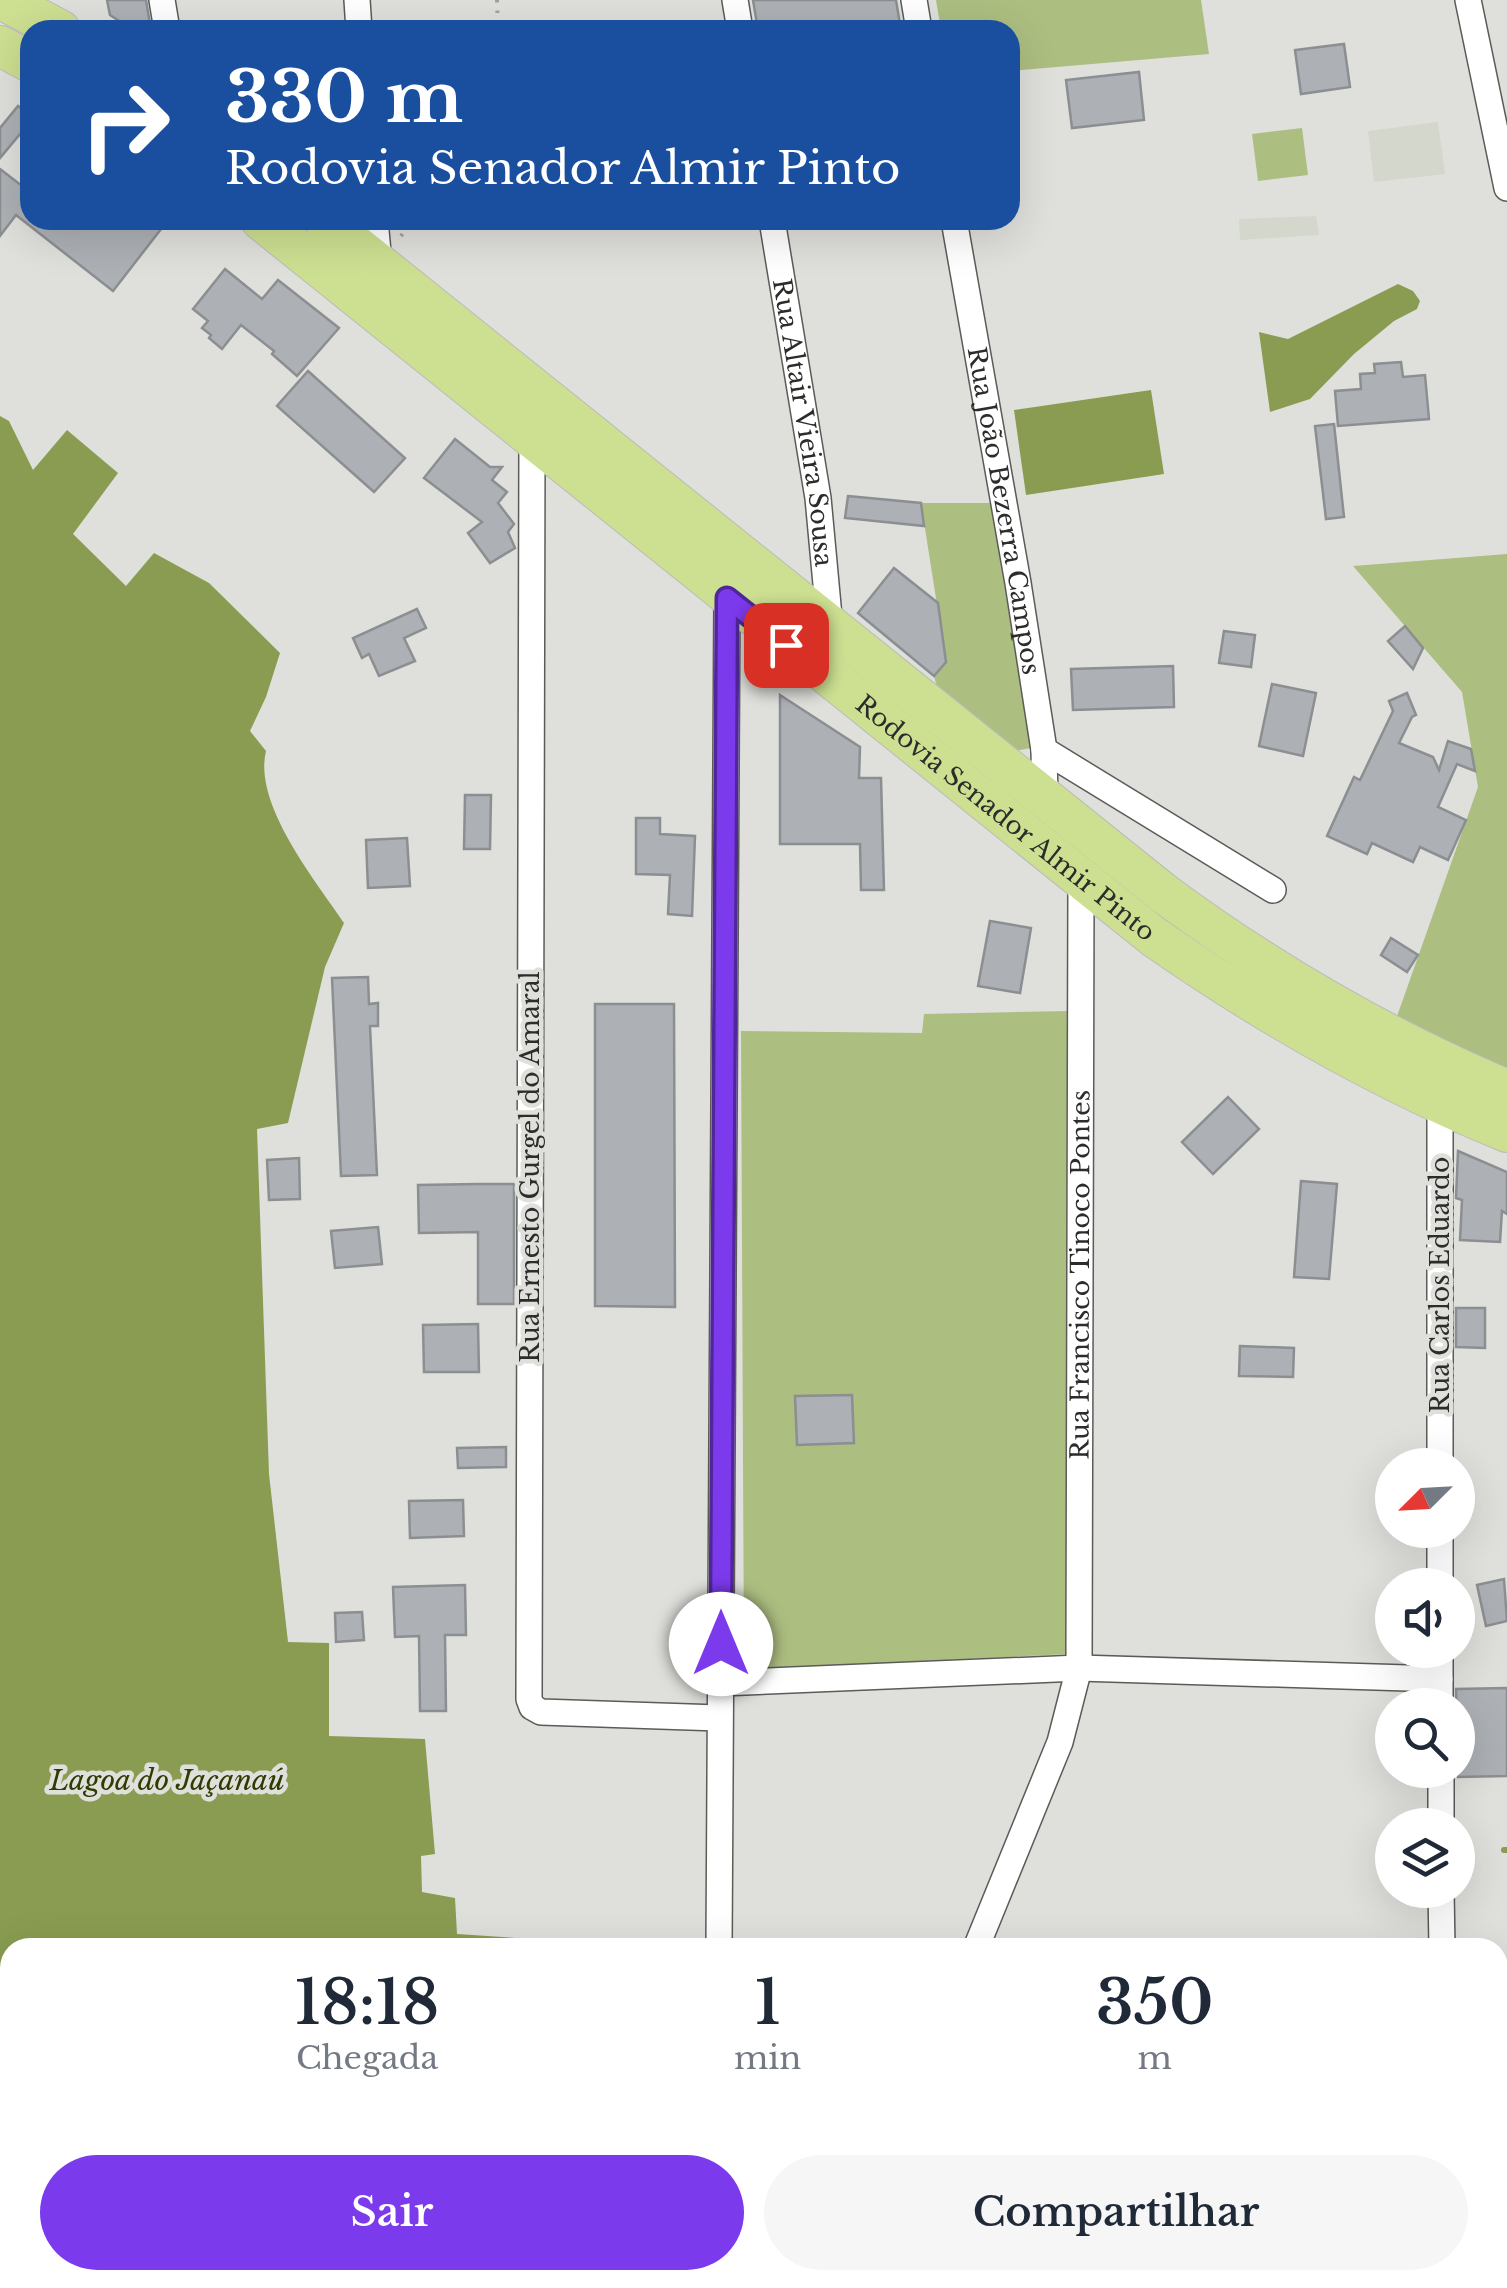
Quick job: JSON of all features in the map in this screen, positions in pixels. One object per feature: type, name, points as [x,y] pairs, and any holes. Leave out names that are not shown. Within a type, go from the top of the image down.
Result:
[{"type":"main road","points":[[2,0],[41,20]]},
{"type":"main road","name":"Rodovia Senador Almir Pinto","points":[[273,230],[1081,882],[1232,991],[1319,1043],[1440,1105],[1507,1132]]},
{"type":"main road","name":"Rodovia Senador Almir Pinto","points":[[337,230],[1045,801],[1208,926],[1305,990],[1463,1072],[1507,1090]]},
{"type":"street","points":[[1468,0],[1507,188]]},
{"type":"street","points":[[377,230],[379,263]]},
{"type":"street","name":"Rua Altair Vieira Sousa","points":[[774,230],[818,498],[830,627]]},
{"type":"street","name":"Rua João Bezerra Campos","points":[[956,230],[1044,750],[1045,801]]},
{"type":"street","name":"Rua Ernesto Gurgel do Amaral","points":[[532,438],[529,1698],[532,1706],[542,1712],[718,1718]]},
{"type":"street","points":[[718,1938],[727,598]]},
{"type":"street","points":[[1044,750],[1274,890]]},
{"type":"street","name":"Rua Francisco Tinoco Pontes","points":[[980,1938],[1060,1742],[1079,1668],[1081,882]]},
{"type":"street","name":"Rua Carlos Eduardo","points":[[1440,1105],[1440,1448]]},
{"type":"street","points":[[721,1683],[1079,1668],[1380,1688]]},
{"type":"street","points":[[1441,1908],[1442,1938]]},
{"type":"shaded area","points":[[936,0],[1201,0],[1209,54],[1020,70],[1020,20],[939,20]]},
{"type":"shaded area","points":[[1438,122],[1445,174],[1374,182],[1368,131]]},
{"type":"shaded area","points":[[1302,128],[1308,175],[1258,181],[1252,134]]},
{"type":"shaded area","points":[[1316,216],[1319,235],[1240,240],[1239,219]]},
{"type":"shaded area","points":[[921,503],[991,503],[1031,748],[1015,751],[937,687],[934,676],[946,662]]},
{"type":"shaded area","points":[[1507,554],[1507,1075],[1395,1022],[1478,787],[1462,692],[1353,566]]},
{"type":"shaded area","points":[[1070,1011],[1069,1654],[744,1670],[741,1031],[922,1033],[924,1014]]},
{"type":"water","points":[[1398,284],[1413,291],[1420,301],[1417,309],[1394,321],[1354,354],[1310,399],[1270,412],[1259,332],[1288,339]]},
{"type":"water","points":[[1151,390],[1164,474],[1026,495],[1014,410]]},
{"type":"water","name":"Lagoa do Jaçanaú","points":[[0,416],[9,421],[33,470],[67,430],[118,473],[73,534],[126,586],[154,553],[209,583],[280,653],[250,731],[266,751],[264,772],[277,817],[303,864],[344,923],[325,967],[288,1123],[257,1129],[269,1474],[288,1642],[329,1643],[329,1736],[425,1739],[435,1854],[421,1856],[422,1892],[455,1898],[457,1934],[516,1938],[0,1938]]},
{"type":"building","points":[[107,0],[146,0],[149,20],[118,20],[110,15]]},
{"type":"building","points":[[753,0],[896,0],[899,20],[756,20]]},
{"type":"building","points":[[1344,44],[1350,87],[1301,94],[1295,50]]},
{"type":"building","points":[[1139,72],[1144,120],[1072,128],[1066,80]]},
{"type":"building","points":[[20,108],[20,134],[0,158],[0,128]]},
{"type":"building","points":[[0,169],[20,184],[20,218],[16,215],[0,236]]},
{"type":"building","points":[[35,230],[160,230],[113,291]]},
{"type":"building","points":[[225,269],[262,299],[278,280],[339,328],[297,376],[241,325],[222,349],[202,328],[208,321],[193,309]]},
{"type":"building","points":[[1401,362],[1403,377],[1425,375],[1429,419],[1338,426],[1335,391],[1361,389],[1360,374],[1375,373],[1374,364]]},
{"type":"building","points":[[308,371],[405,458],[374,492],[277,406]]},
{"type":"building","points":[[1334,424],[1344,517],[1326,519],[1315,426]]},
{"type":"building","points":[[455,439],[490,467],[502,467],[492,480],[507,492],[498,503],[514,524],[508,532],[515,548],[490,563],[468,533],[482,522],[424,478]]},
{"type":"building","points":[[848,496],[921,503],[924,526],[845,518]]},
{"type":"building","points":[[894,568],[938,603],[946,662],[934,676],[858,613]]},
{"type":"building","points":[[417,609],[426,628],[404,638],[415,661],[379,676],[369,654],[362,658],[353,638]]},
{"type":"building","points":[[1405,626],[1423,648],[1413,669],[1388,641]]},
{"type":"building","points":[[1224,631],[1255,635],[1251,667],[1219,663]]},
{"type":"building","points":[[1173,666],[1174,707],[1073,710],[1071,669]]},
{"type":"building","points":[[1272,684],[1316,693],[1303,756],[1259,746]]},
{"type":"building","points":[[1407,693],[1416,715],[1399,743],[1433,757],[1439,770],[1448,741],[1471,749],[1475,771],[1457,764],[1438,807],[1466,820],[1448,860],[1420,847],[1413,862],[1372,843],[1367,854],[1327,836],[1354,777],[1360,780],[1393,711],[1389,701]]},
{"type":"building","points":[[780,695],[860,747],[859,778],[881,778],[884,890],[861,890],[860,844],[780,844]]},
{"type":"building","points":[[465,795],[491,795],[490,849],[464,849]]},
{"type":"building","points":[[636,818],[660,818],[660,834],[695,836],[692,916],[668,914],[670,875],[636,874]]},
{"type":"building","points":[[407,838],[410,886],[368,888],[366,840]]},
{"type":"building","points":[[990,921],[1031,928],[1020,993],[978,986]]},
{"type":"building","points":[[1391,938],[1418,955],[1407,972],[1381,955]]},
{"type":"building","points":[[368,977],[369,1004],[378,1003],[378,1026],[370,1026],[377,1175],[341,1176],[332,978]]},
{"type":"building","points":[[595,1004],[674,1004],[675,1307],[595,1306]]},
{"type":"building","points":[[1228,1097],[1259,1129],[1213,1174],[1182,1142]]},
{"type":"building","points":[[1458,1151],[1507,1172],[1507,1214],[1502,1211],[1500,1242],[1460,1240],[1462,1200],[1456,1198]]},
{"type":"building","points":[[299,1158],[300,1199],[269,1200],[267,1160]]},
{"type":"building","points":[[1301,1181],[1337,1184],[1329,1279],[1294,1277]]},
{"type":"building","points":[[514,1184],[514,1304],[478,1304],[478,1232],[419,1233],[418,1185]]},
{"type":"building","points":[[378,1227],[382,1264],[335,1268],[331,1231]]},
{"type":"building","points":[[1456,1308],[1485,1308],[1485,1348],[1456,1347]]},
{"type":"building","points":[[478,1324],[479,1372],[424,1372],[423,1325]]},
{"type":"building","points":[[1240,1346],[1294,1348],[1293,1377],[1239,1376]]},
{"type":"building","points":[[852,1395],[854,1443],[797,1445],[795,1396]]},
{"type":"building","points":[[506,1447],[506,1467],[458,1468],[457,1448]]},
{"type":"building","points":[[463,1500],[464,1536],[410,1538],[409,1501]]},
{"type":"building","points":[[1504,1579],[1507,1621],[1486,1626],[1477,1585]]},
{"type":"building","points":[[465,1585],[466,1635],[445,1635],[446,1711],[420,1711],[419,1636],[395,1637],[393,1587]]},
{"type":"building","points":[[362,1612],[364,1640],[336,1642],[335,1613]]},
{"type":"building","points":[[1507,1688],[1507,1776],[1475,1777],[1475,1689]]},
{"type":"route","points":[[721,1644],[727,598],[786,645]]}]
